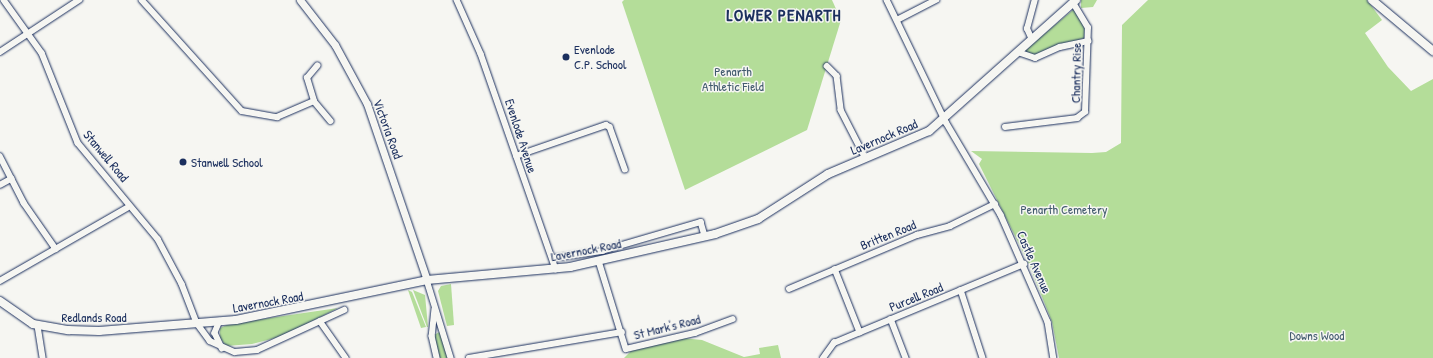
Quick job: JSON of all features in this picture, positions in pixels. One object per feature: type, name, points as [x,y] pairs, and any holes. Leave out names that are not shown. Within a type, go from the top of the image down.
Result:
[{"type":"main road","points":[[1373,1],[1433,51]]},
{"type":"main road","name":"Lavernock Road","points":[[197,323],[307,308],[427,280],[556,269],[599,261],[706,236],[758,219],[818,179],[866,157],[918,137],[944,118],[1075,2]]},
{"type":"main road","name":"Redlands Road","points":[[0,301],[38,326],[99,331],[197,323]]},
{"type":"street","name":"Stanwell Road","points":[[4,0],[30,34],[52,75],[67,122],[78,143],[158,239],[182,284],[197,323]]},
{"type":"street","points":[[0,52],[30,34],[78,0]]},
{"type":"street","points":[[142,0],[242,111],[277,117],[314,101]]},
{"type":"street","name":"Victoria Road","points":[[300,0],[335,45],[367,104],[427,280]]},
{"type":"street","name":"Evenlode Avenue","points":[[457,0],[463,11],[516,156],[546,247],[554,258],[556,269]]},
{"type":"street","name":"Castle Avenue","points":[[887,0],[944,118],[995,204],[1024,264],[1048,322],[1054,358]]},
{"type":"street","points":[[897,20],[936,0]]},
{"type":"street","points":[[1032,40],[1027,29],[1035,0]]},
{"type":"street","name":"Chantry Rise","points":[[1005,127],[1082,115],[1088,102],[1088,41],[1086,23],[1075,2]]},
{"type":"street","points":[[1018,52],[1035,58],[1060,47],[1088,41]]},
{"type":"street","points":[[317,66],[307,78],[314,101],[331,121]]},
{"type":"street","points":[[827,66],[837,76],[841,110],[866,157]]},
{"type":"street","points":[[516,156],[606,125],[610,126],[625,169]]},
{"type":"street","points":[[0,156],[11,179],[56,249]]},
{"type":"street","points":[[0,184],[11,179]]},
{"type":"street","name":"Britten Road","points":[[789,289],[920,234],[950,226],[995,204]]},
{"type":"street","points":[[0,281],[127,208]]},
{"type":"street","points":[[554,258],[602,251],[701,222],[706,236]]},
{"type":"street","name":"St Mark's Road","points":[[599,261],[626,348],[695,333],[732,319]]},
{"type":"street","name":"Purcell Road","points":[[823,358],[834,343],[1024,264]]},
{"type":"street","points":[[835,269],[860,332]]},
{"type":"street","points":[[427,280],[435,308],[443,327],[451,358]]},
{"type":"street","points":[[960,290],[982,358]]},
{"type":"street","points":[[435,308],[432,330],[437,358]]},
{"type":"street","points":[[197,323],[210,341],[223,350],[234,355],[267,347],[344,310]]},
{"type":"street","points":[[891,319],[906,358]]},
{"type":"street","points":[[220,321],[215,333],[223,350]]},
{"type":"street","points":[[320,321],[346,358]]},
{"type":"street","points":[[38,326],[42,358]]},
{"type":"street","points":[[432,330],[443,327]]},
{"type":"street","points":[[469,358],[622,332]]},
{"type":"green space","name":"Penarth Athletic Field","points":[[624,0],[832,0],[841,20],[807,130],[685,190],[622,2]]},
{"type":"green space","points":[[1081,0],[1097,0],[1093,7],[1081,8]]},
{"type":"green space","points":[[1148,0],[1367,0],[1382,20],[1365,33],[1388,67],[1411,91],[1433,79],[1433,358],[1059,358],[1052,322],[1029,264],[979,164],[982,159],[971,151],[1092,153],[1106,152],[1121,143],[1122,25]]},
{"type":"green space","points":[[1074,9],[1085,26],[1084,38],[1035,56],[1024,51]]},
{"type":"green space","points":[[451,284],[454,325],[447,326],[438,291],[441,286]]},
{"type":"green space","points":[[408,290],[412,292],[426,327],[421,328]]},
{"type":"green space","points":[[413,290],[425,295],[428,327],[427,327]]},
{"type":"green space","points":[[338,308],[283,336],[252,344],[226,346],[220,338],[220,328],[229,324]]},
{"type":"green space","points":[[441,331],[449,358],[439,358],[434,335]]},
{"type":"green space","points":[[682,338],[702,340],[744,357],[760,354],[759,348],[778,345],[781,358],[624,358],[632,350]]},
{"type":"place","name":"Evenlode C.P. School","points":[[566,57]]},
{"type":"place","name":"Stanwell School","points":[[183,162]]},
{"type":"district","name":"LOWER PENARTH","points":[[784,15]]},
{"type":"park label","name":"Penarth Cemetery","points":[[1064,209]]},
{"type":"park label","name":"Downs Wood","points":[[1317,335]]}]
